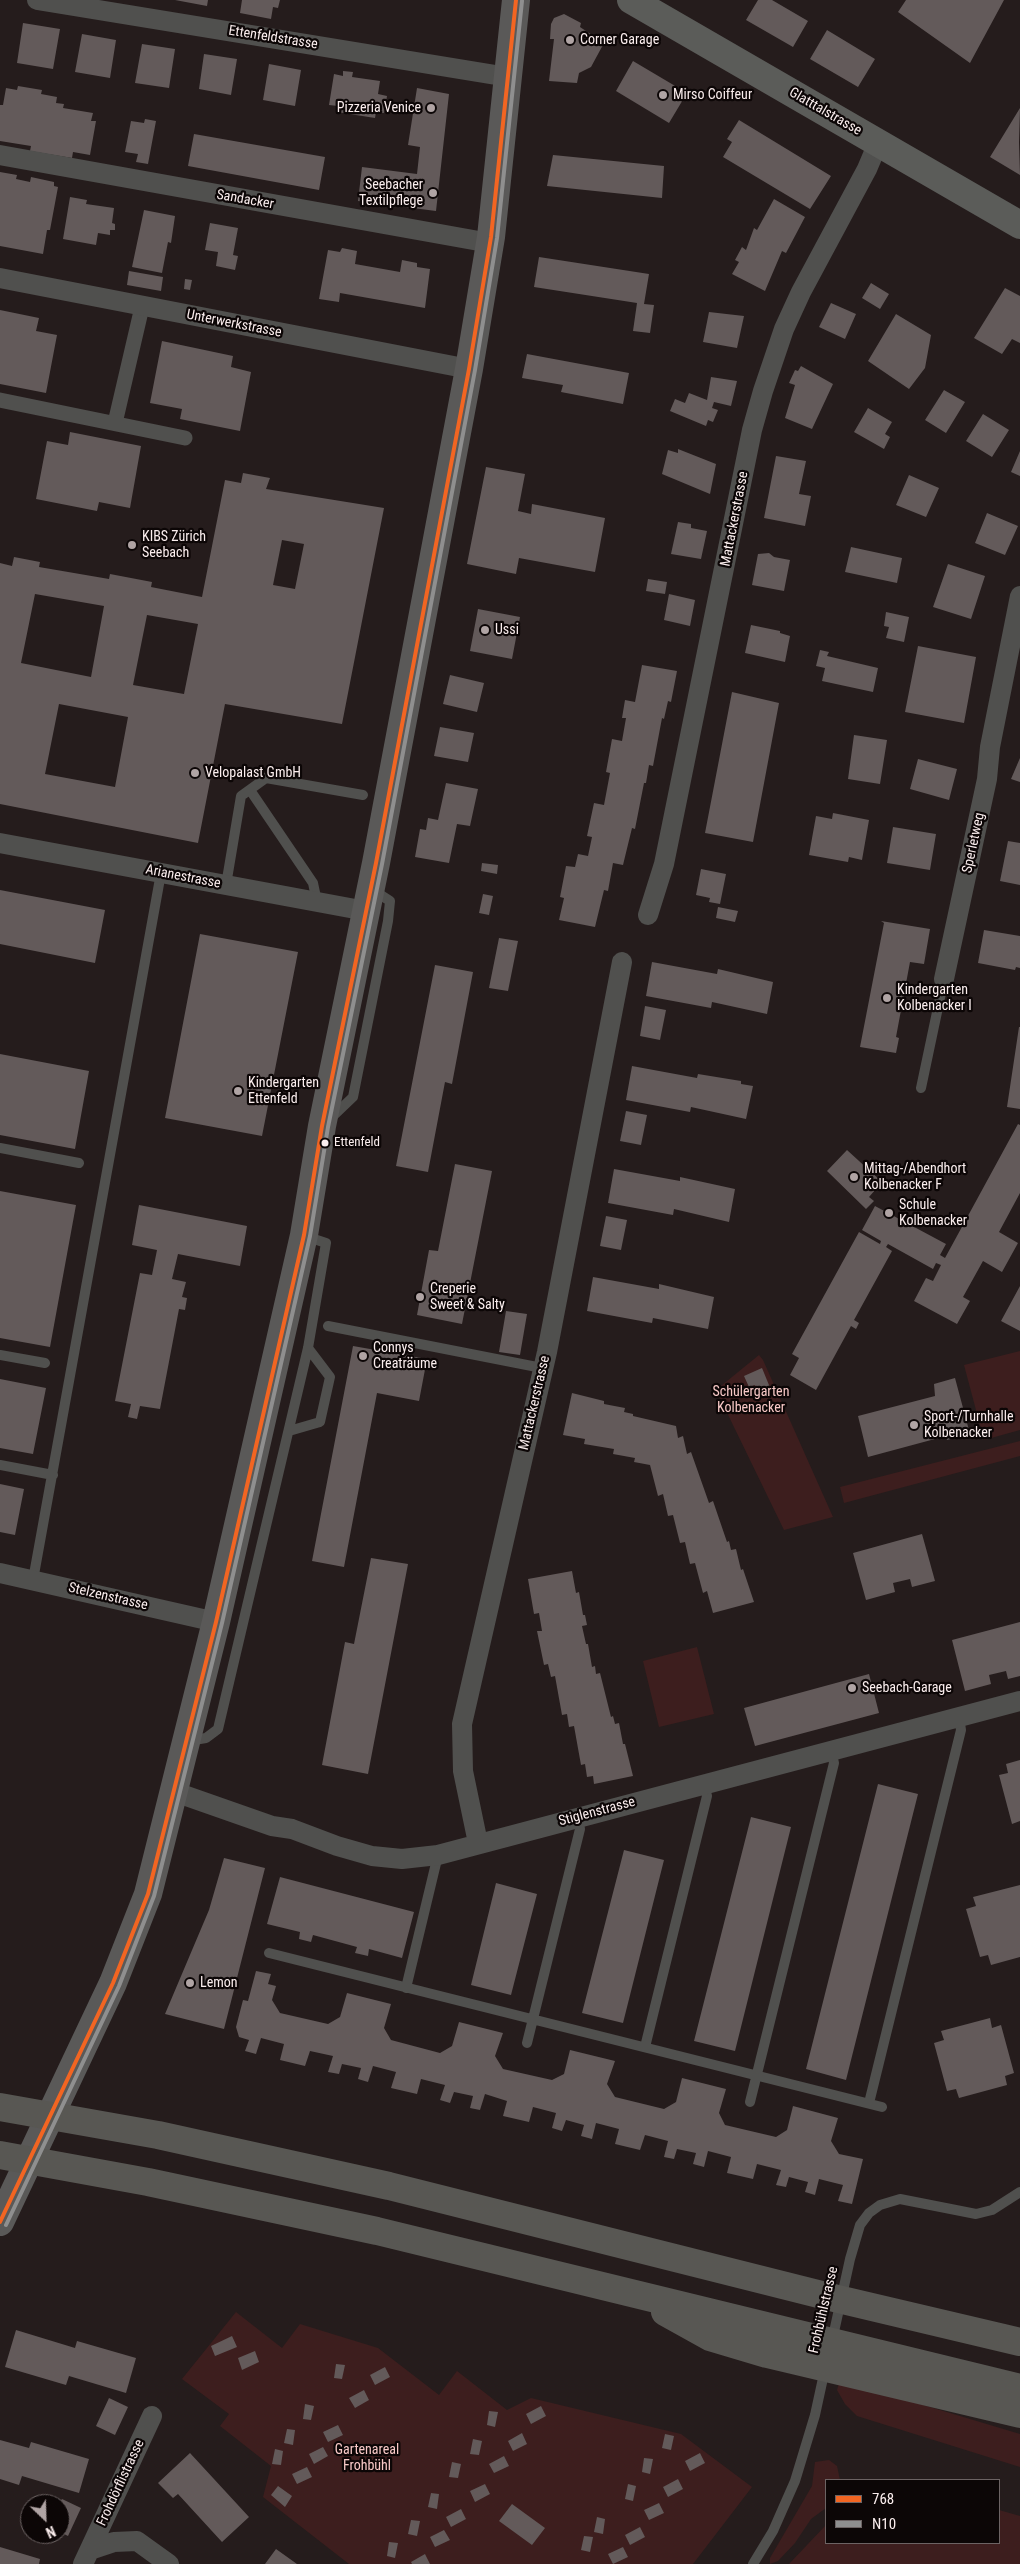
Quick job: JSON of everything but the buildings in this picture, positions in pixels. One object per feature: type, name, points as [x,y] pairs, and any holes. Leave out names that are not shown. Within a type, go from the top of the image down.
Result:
[{"type":"highway","points":[[0,2107],[158,2135],[379,2183],[1020,2342]]},
{"type":"highway","points":[[0,2155],[264,2206],[1020,2388]]},
{"type":"highway","points":[[630,2293],[710,2337],[767,2354],[1020,2414]]},
{"type":"main road","points":[[0,2222],[113,1983],[148,1894],[188,1741],[216,1622],[304,1235],[322,1126],[368,900],[469,369],[490,243],[516,0]]},
{"type":"main road","name":"Glatttalstrasse","points":[[631,0],[1020,225]]},
{"type":"street","name":"Ettenfeldstrasse","points":[[37,0],[508,77]]},
{"type":"street","name":"Mattackerstrasse","points":[[648,915],[664,864],[752,430],[763,391],[784,329],[801,292],[867,170],[878,143]]},
{"type":"street","name":"Sandacker","points":[[0,155],[490,243]]},
{"type":"street","name":"Unterwerkstrasse","points":[[0,278],[469,369]]},
{"type":"street","points":[[115,423],[142,307]]},
{"type":"street","points":[[0,400],[185,438]]},
{"type":"street","name":"Sperletweg","points":[[944,979],[987,780],[990,747],[1020,596]]},
{"type":"street","name":"Arianestrasse","points":[[0,843],[317,902],[368,900]]},
{"type":"street","name":"Mattackerstrasse","points":[[478,1844],[462,1771],[462,1724],[542,1368],[622,962]]},
{"type":"street","name":"Stelzenstrasse","points":[[0,1573],[216,1622]]},
{"type":"street","name":"Stiglenstrasse","points":[[175,1792],[272,1826],[292,1829],[337,1846],[372,1856],[402,1859],[438,1855],[1020,1701]]},
{"type":"street","name":"Frohdörflistrasse","points":[[86,2557],[152,2416]]},
{"type":"street","name":"Frohdörflistrasse","points":[[86,2557],[114,2542],[137,2541],[169,2564]]},
{"type":"lane","points":[[226,885],[241,796],[266,778],[363,795]]},
{"type":"lane","points":[[250,790],[313,883],[317,902]]},
{"type":"lane","points":[[32,1580],[53,1475],[161,873]]},
{"type":"lane","name":"Sperletweg","points":[[921,1088],[944,979]]},
{"type":"lane","points":[[0,1148],[79,1163]]},
{"type":"lane","points":[[188,1741],[206,1738],[218,1729],[289,1432],[308,1348],[326,1243],[304,1235]]},
{"type":"lane","points":[[328,1326],[542,1368]]},
{"type":"lane","points":[[289,1432],[320,1422],[330,1377],[308,1348]]},
{"type":"lane","points":[[0,1355],[46,1363]]},
{"type":"lane","points":[[0,1465],[53,1475]]},
{"type":"lane","points":[[869,2104],[961,1730],[959,1717]]},
{"type":"lane","points":[[750,2102],[834,1763],[831,1750]]},
{"type":"lane","points":[[645,2047],[707,1796],[704,1784]]},
{"type":"lane","points":[[527,2043],[580,1829],[578,1817]]},
{"type":"lane","points":[[406,1988],[438,1855]]},
{"type":"lane","points":[[269,1953],[882,2107]]},
{"type":"lane","name":"Frohbühlstrasse","points":[[753,2564],[773,2531],[795,2481],[822,2382],[850,2259],[860,2225],[869,2212],[880,2205],[900,2199],[976,2214],[992,2210],[1020,2192]]},
{"type":"green space","points":[[1020,1351],[1020,1430],[984,1440],[964,1365]]},
{"type":"green space","name":"Schülergarten Kolbenacker","points":[[759,1355],[763,1360],[833,1517],[784,1530],[716,1390]]},
{"type":"green space","points":[[1020,1441],[1020,1456],[844,1503],[840,1487]]},
{"type":"green space","points":[[697,1647],[714,1714],[659,1727],[643,1661]]},
{"type":"green space","name":"Gartenareal Frohbühl","points":[[236,2312],[282,2348],[300,2324],[378,2348],[439,2395],[457,2371],[507,2410],[531,2398],[681,2434],[752,2487],[693,2564],[349,2564],[263,2497],[271,2466],[220,2426],[229,2414],[182,2379]]},
{"type":"green space","points":[[840,2380],[1020,2434],[1020,2467],[857,2416],[845,2404],[837,2390]]},
{"type":"green space","points":[[829,2460],[837,2466],[840,2479],[825,2479],[825,2509],[811,2519],[795,2543],[778,2561],[770,2564],[770,2558],[812,2486],[815,2462]]},
{"type":"green space","points":[[1000,2510],[1020,2516],[1020,2564],[789,2564],[825,2526],[825,2544],[1000,2544]]},
{"type":"transit line","name":"768","points":[[0,2222],[113,1983],[148,1894],[216,1622],[304,1235],[322,1126],[376,863],[469,369],[491,237],[516,0]]},
{"type":"transit line","name":"N10","points":[[6,2225],[119,1986],[154,1896],[222,1623],[310,1236],[328,1127],[382,864],[475,370],[497,238],[522,1]]},
{"type":"place","name":"Corner Garage","points":[[570,40]]},
{"type":"place","name":"Mirso Coiffeur","points":[[663,95]]},
{"type":"place","name":"Pizzeria Venice","points":[[431,108]]},
{"type":"place","name":"Seebacher Textilpflege","points":[[433,193]]},
{"type":"place","name":"KIBS Zürich Seebach","points":[[132,545]]},
{"type":"place","name":"Ussi","points":[[485,630]]},
{"type":"place","name":"Velopalast GmbH","points":[[195,773]]},
{"type":"place","name":"Kindergarten Kolbenacker I","points":[[887,998]]},
{"type":"place","name":"Kindergarten Ettenfeld","points":[[238,1091]]},
{"type":"place","name":"Ettenfeld","points":[[325,1143]]},
{"type":"place","name":"Mittag-/Abendhort Kolbenacker F","points":[[854,1177]]},
{"type":"place","name":"Schule Kolbenacker","points":[[889,1213]]},
{"type":"place","name":"Creperie Sweet & Salty","points":[[420,1297]]},
{"type":"place","name":"Connys Creaträume","points":[[363,1356]]},
{"type":"place","name":"Sport-/Turnhalle Kolbenacker","points":[[914,1425]]},
{"type":"place","name":"Seebach-Garage","points":[[852,1688]]},
{"type":"place","name":"Lemon","points":[[190,1983]]}]
